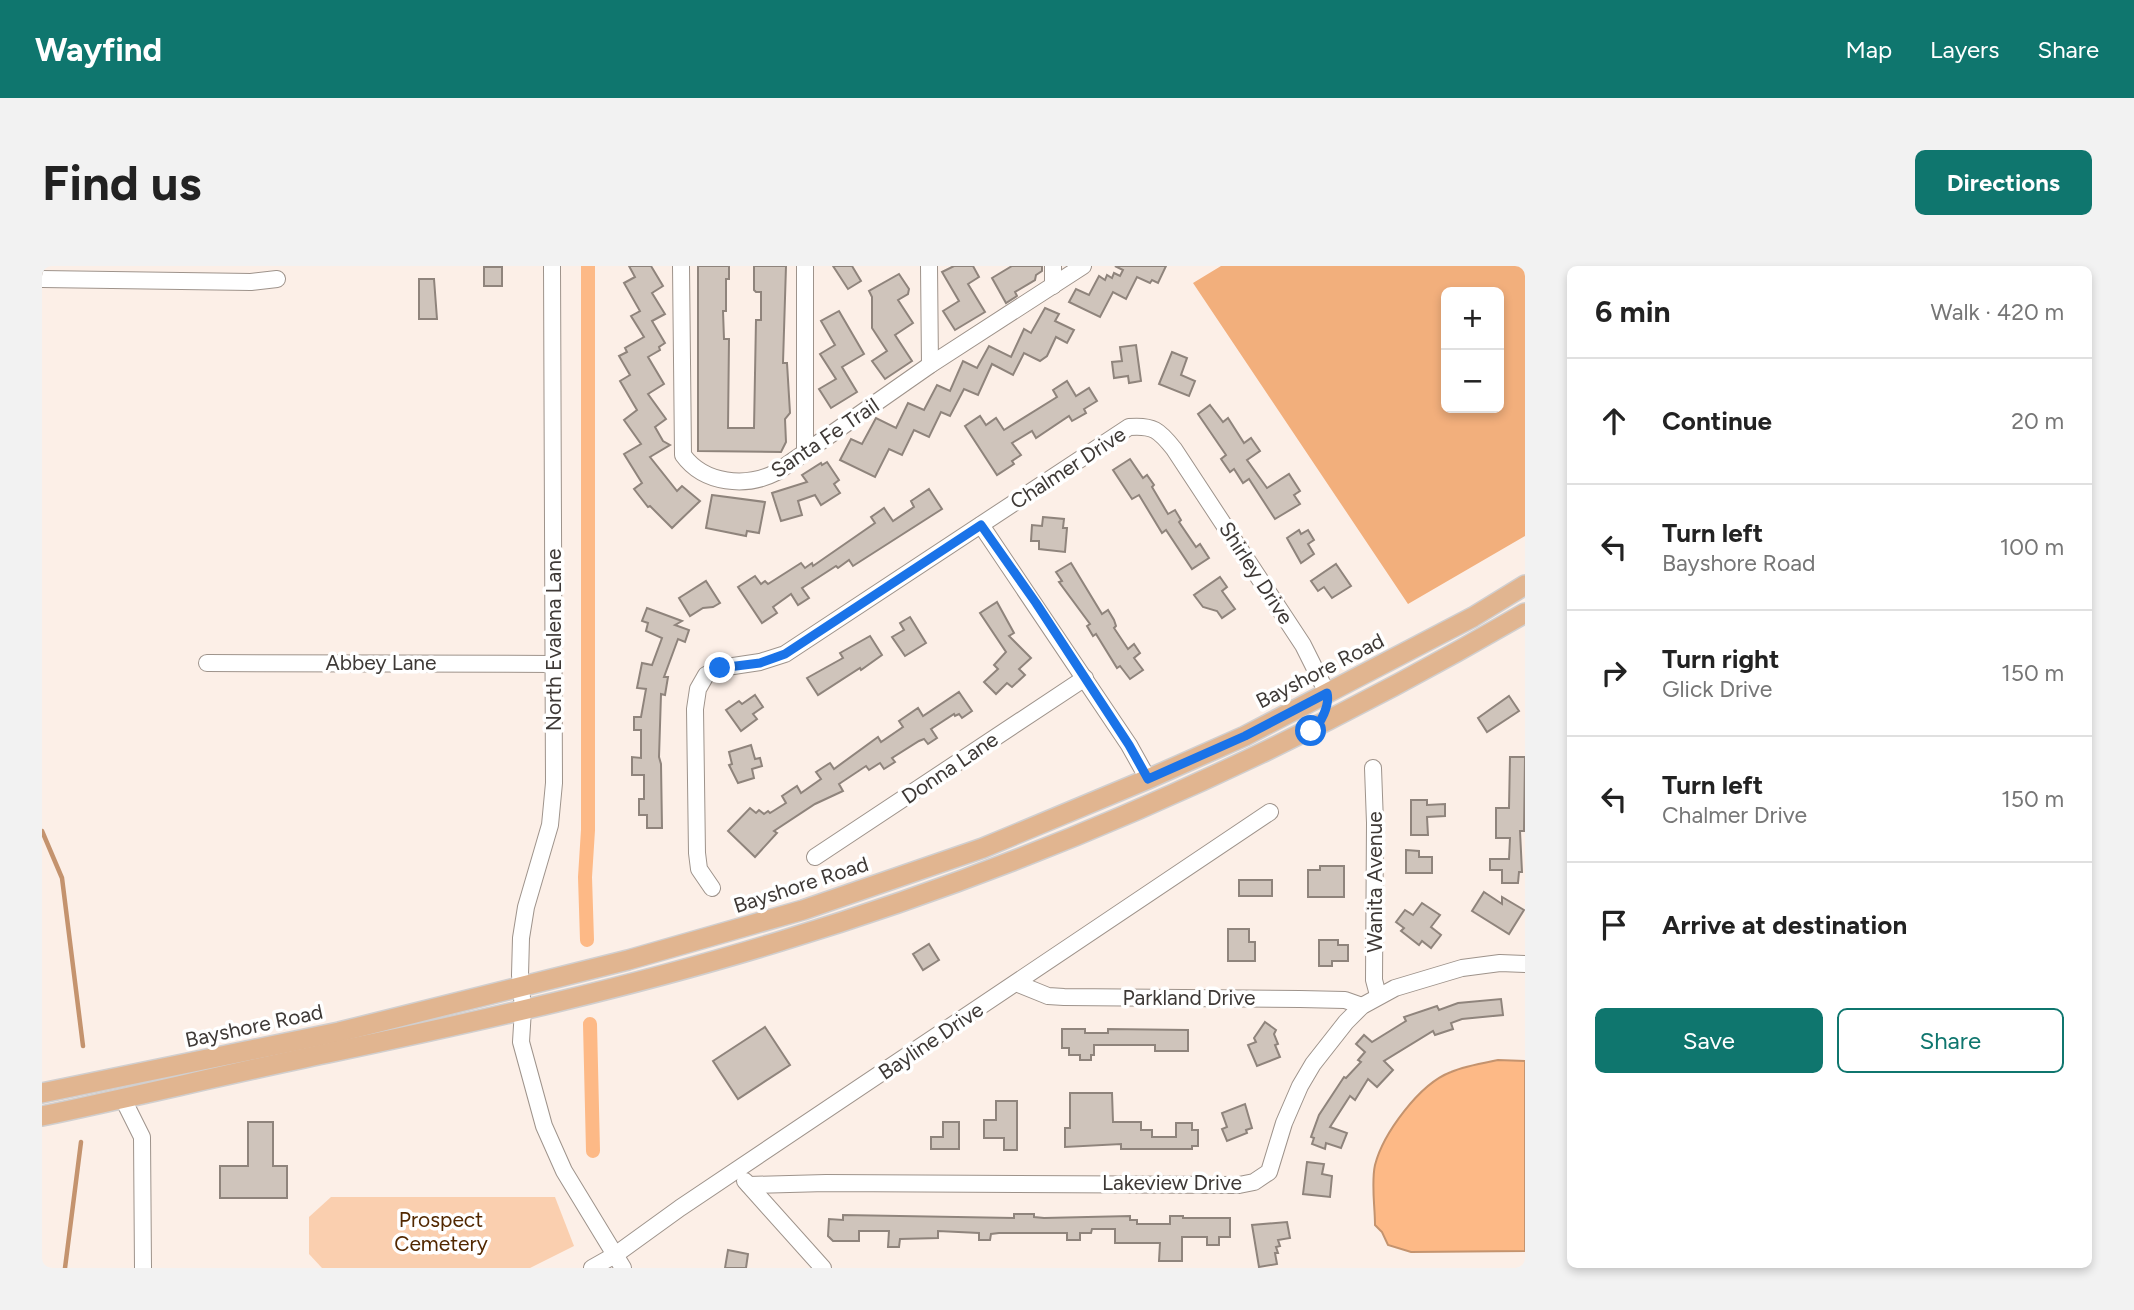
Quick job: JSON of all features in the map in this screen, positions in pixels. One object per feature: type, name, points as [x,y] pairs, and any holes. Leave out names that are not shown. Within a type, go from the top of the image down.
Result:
[{"type":"main road","name":"Bayshore Road","points":[[42,1093],[339,1032],[521,987],[803,910],[983,848],[1245,736],[1473,617],[1525,585]]},
{"type":"main road","name":"Bayshore Road","points":[[42,1116],[523,1009],[781,942],[951,884],[1163,799],[1316,728],[1434,666],[1525,613]]},
{"type":"main road","points":[[1316,728],[1329,702],[1327,693]]},
{"type":"street","name":"North Evalena Lane","points":[[552,266],[554,783],[550,825],[526,907],[521,938],[521,1042],[544,1126],[574,1190],[619,1261]]},
{"type":"street","name":"Santa Fe Trail","points":[[681,266],[683,455],[692,467],[705,475],[748,481],[763,480],[777,472],[930,365],[1083,266]]},
{"type":"street","points":[[805,266],[805,451]]},
{"type":"street","points":[[929,266],[930,365]]},
{"type":"street","points":[[1053,266],[1053,286]]},
{"type":"street","points":[[42,279],[251,282],[277,279]]},
{"type":"street","name":"Chalmer Drive","points":[[712,888],[699,869],[697,853],[695,709],[698,690],[706,675],[720,668],[760,663],[785,654],[1129,427],[1146,425],[1161,433],[1179,457]]},
{"type":"street","name":"Shirley Drive","points":[[1179,457],[1303,645],[1327,693]]},
{"type":"street","points":[[981,525],[1085,678],[1148,779]]},
{"type":"street","name":"Abbey Lane","points":[[207,663],[554,664]]},
{"type":"street","name":"Donna Lane","points":[[815,857],[1085,678]]},
{"type":"street","name":"Wanita Avenue","points":[[1373,768],[1374,980],[1378,995]]},
{"type":"street","name":"Bayline Drive","points":[[592,1268],[619,1261],[680,1208],[1270,812]]},
{"type":"street","name":"Lakeview Drive","points":[[749,1185],[1239,1185],[1254,1182],[1269,1172],[1284,1123],[1300,1086],[1346,1022],[1362,1006],[1395,988],[1462,968],[1500,963],[1525,964]]},
{"type":"street","name":"Parkland Drive","points":[[1016,983],[1048,996],[1064,998],[1345,1000],[1362,1006]]},
{"type":"street","points":[[123,1099],[142,1137],[143,1268]]},
{"type":"street","points":[[736,1172],[823,1268]]},
{"type":"green space","name":"Prospect Cemetery","points":[[331,1197],[555,1197],[574,1246],[530,1268],[322,1268],[309,1254],[309,1217]]},
{"type":"shaded area","points":[[1221,266],[1525,266],[1525,536],[1408,604],[1193,283]]},
{"type":"shaded area","points":[[1498,1060],[1525,1061],[1525,1251],[1411,1252],[1388,1245],[1375,1225],[1373,1187],[1379,1153],[1394,1125],[1415,1099],[1439,1078],[1462,1068]]},
{"type":"building","points":[[629,266],[651,266],[663,286],[652,293],[665,314],[652,321],[665,343],[659,347],[660,350],[648,357],[664,384],[648,394],[666,419],[655,427],[663,441],[670,445],[650,457],[677,491],[682,486],[700,501],[672,528],[648,507],[634,489],[642,483],[624,454],[641,444],[624,420],[637,410],[620,381],[630,375],[619,356],[627,352],[625,348],[644,337],[631,316],[640,311],[624,283],[635,277]]},
{"type":"building","points":[[698,266],[729,266],[729,279],[726,279],[726,311],[723,311],[724,339],[729,339],[728,428],[754,428],[756,320],[761,320],[761,292],[754,290],[754,266],[786,266],[783,363],[787,363],[790,413],[785,419],[786,442],[781,452],[698,451]]},
{"type":"building","points":[[833,266],[852,266],[861,281],[848,289]]},
{"type":"building","points":[[954,266],[973,266],[979,277],[968,284],[985,312],[955,330],[943,311],[959,301],[942,272]]},
{"type":"building","points":[[1012,266],[1042,266],[1042,271],[1036,275],[1035,280],[1015,292],[1017,296],[1006,303],[992,278]]},
{"type":"building","points":[[1115,266],[1166,266],[1158,283],[1152,280],[1150,283],[1137,277],[1126,299],[1113,292],[1100,317],[1069,302],[1076,289],[1089,295],[1099,276],[1105,280],[1107,275],[1112,278],[1114,273],[1120,276],[1123,270]]},
{"type":"building","points":[[484,267],[502,267],[502,286],[484,286]]},
{"type":"building","points":[[899,274],[909,289],[908,294],[898,300],[913,323],[895,335],[912,361],[885,379],[872,361],[887,351],[872,328],[872,297],[869,291]]},
{"type":"building","points":[[419,279],[434,279],[437,319],[419,319]]},
{"type":"building","points":[[1045,308],[1059,314],[1055,321],[1074,330],[1067,343],[1056,337],[1047,356],[1040,361],[1024,353],[1013,375],[992,364],[978,395],[964,389],[950,416],[941,412],[929,437],[914,430],[902,455],[889,449],[875,477],[840,460],[851,439],[862,444],[876,418],[896,428],[908,403],[924,410],[937,385],[950,391],[963,361],[977,368],[989,346],[1011,357],[1024,329],[1031,333]]},
{"type":"building","points":[[839,311],[864,354],[842,367],[857,392],[831,408],[819,389],[836,379],[820,354],[835,345],[821,321]]},
{"type":"building","points":[[1136,345],[1141,381],[1129,383],[1128,376],[1114,378],[1112,362],[1122,361],[1120,347]]},
{"type":"building","points":[[1172,352],[1187,358],[1181,375],[1195,381],[1189,396],[1159,384]]},
{"type":"building","points":[[1067,381],[1076,396],[1089,388],[1097,401],[1084,409],[1086,413],[1072,421],[1069,416],[1036,438],[1032,431],[1012,443],[1021,455],[1012,461],[1014,464],[997,475],[965,426],[980,416],[986,425],[996,418],[1004,430],[1057,397],[1053,390]]},
{"type":"building","points":[[1210,405],[1223,422],[1228,418],[1244,443],[1251,438],[1260,451],[1247,460],[1267,488],[1289,474],[1300,491],[1294,495],[1300,504],[1275,519],[1249,479],[1243,483],[1234,469],[1230,472],[1221,459],[1226,455],[1198,414]]},
{"type":"building","points":[[1130,459],[1143,478],[1147,475],[1154,485],[1152,487],[1168,514],[1175,510],[1181,520],[1179,522],[1196,547],[1200,544],[1209,558],[1192,569],[1166,530],[1162,533],[1139,495],[1132,499],[1113,470]]},
{"type":"building","points":[[827,462],[839,480],[834,484],[840,493],[821,505],[815,495],[798,501],[802,515],[781,521],[772,493],[807,482],[802,475]]},
{"type":"building","points":[[929,489],[942,509],[853,566],[849,560],[802,588],[809,598],[798,605],[791,594],[773,607],[777,613],[762,623],[738,587],[755,576],[761,584],[765,581],[768,584],[801,563],[805,568],[812,563],[813,566],[875,523],[871,517],[884,508],[893,521],[914,507],[911,501]]},
{"type":"building","points":[[712,495],[765,502],[759,533],[747,531],[746,536],[706,528]]},
{"type":"building","points":[[1043,517],[1064,519],[1063,528],[1067,528],[1065,552],[1039,549],[1039,541],[1031,541],[1032,525],[1042,526]]},
{"type":"building","points":[[1299,530],[1301,534],[1308,530],[1314,540],[1308,544],[1314,554],[1301,563],[1287,538]]},
{"type":"building","points":[[1071,563],[1102,614],[1108,610],[1116,626],[1114,628],[1128,649],[1134,644],[1140,653],[1134,658],[1143,670],[1130,679],[1120,666],[1117,668],[1096,634],[1093,636],[1087,626],[1090,624],[1059,582],[1062,581],[1056,572]]},
{"type":"building","points":[[1336,564],[1351,586],[1332,598],[1324,587],[1318,591],[1311,581]]},
{"type":"building","points":[[1220,577],[1227,587],[1222,591],[1235,609],[1222,618],[1217,611],[1203,607],[1194,595]]},
{"type":"building","points":[[706,581],[720,603],[703,608],[690,616],[679,598]]},
{"type":"building","points":[[997,602],[1014,633],[1009,636],[1031,658],[1019,669],[1025,675],[1012,687],[1007,683],[996,694],[984,682],[998,669],[994,665],[1006,652],[980,613]]},
{"type":"building","points":[[647,608],[682,621],[675,625],[689,630],[685,642],[678,639],[664,677],[668,677],[665,695],[661,694],[659,757],[662,828],[647,828],[647,815],[639,815],[639,799],[644,799],[644,775],[632,775],[632,757],[641,758],[641,730],[634,730],[634,717],[641,717],[646,689],[637,688],[642,663],[652,665],[662,638],[646,631],[648,623],[642,621]]},
{"type":"building","points":[[910,617],[926,643],[905,656],[892,637],[904,630],[900,623]]},
{"type":"building","points":[[870,636],[882,655],[818,695],[807,678],[843,658],[840,653]]},
{"type":"building","points":[[959,692],[972,711],[962,718],[959,714],[954,714],[931,729],[937,738],[928,744],[924,739],[919,741],[892,758],[895,762],[884,769],[880,763],[869,770],[866,766],[839,784],[843,791],[815,804],[774,831],[777,833],[755,857],[728,831],[750,808],[756,813],[759,810],[764,814],[768,811],[770,813],[786,803],[782,796],[797,786],[801,793],[821,779],[816,772],[830,763],[834,769],[878,737],[881,742],[903,727],[899,721],[918,708],[923,716]]},
{"type":"building","points":[[755,695],[763,707],[753,714],[757,719],[741,731],[726,710]]},
{"type":"building","points":[[1509,696],[1519,711],[1487,732],[1478,718]]},
{"type":"building","points":[[751,745],[755,759],[760,758],[762,766],[752,769],[754,778],[738,783],[729,765],[732,764],[729,752]]},
{"type":"building","points":[[1510,757],[1525,757],[1524,831],[1520,831],[1522,872],[1519,872],[1518,883],[1502,883],[1502,870],[1490,870],[1490,859],[1509,859],[1510,838],[1496,838],[1496,808],[1509,808]]},
{"type":"building","points":[[1411,800],[1427,800],[1427,805],[1445,804],[1445,816],[1427,817],[1428,835],[1411,835]]},
{"type":"building","points":[[1406,850],[1419,851],[1419,857],[1432,857],[1432,873],[1406,873]]},
{"type":"building","points":[[1320,866],[1344,866],[1344,897],[1308,897],[1308,870],[1320,870]]},
{"type":"building","points":[[1239,880],[1272,880],[1272,896],[1239,896]]},
{"type":"building","points":[[1484,892],[1502,904],[1502,897],[1524,910],[1509,934],[1472,911]]},
{"type":"building","points":[[1422,903],[1440,915],[1431,927],[1441,935],[1431,948],[1422,941],[1419,945],[1401,931],[1404,928],[1396,922],[1405,910],[1413,915]]},
{"type":"building","points":[[1228,929],[1249,929],[1249,942],[1255,942],[1255,961],[1228,961]]},
{"type":"building","points":[[1319,940],[1338,940],[1338,945],[1348,945],[1348,961],[1332,961],[1332,966],[1319,966]]},
{"type":"building","points":[[929,944],[939,960],[923,970],[913,954]]},
{"type":"building","points":[[1501,999],[1503,1015],[1462,1019],[1451,1023],[1453,1029],[1435,1035],[1433,1031],[1384,1061],[1393,1070],[1377,1087],[1368,1079],[1355,1100],[1350,1096],[1330,1127],[1347,1133],[1341,1148],[1326,1143],[1325,1149],[1312,1144],[1314,1138],[1311,1137],[1319,1115],[1344,1077],[1361,1062],[1358,1060],[1365,1052],[1356,1044],[1364,1035],[1372,1042],[1406,1021],[1404,1017],[1437,1006],[1439,1010],[1458,1003]]},
{"type":"building","points":[[1265,1022],[1276,1030],[1274,1034],[1278,1044],[1275,1045],[1280,1057],[1257,1066],[1248,1045],[1256,1042],[1254,1038]]},
{"type":"building","points":[[765,1027],[790,1065],[738,1099],[713,1061]]},
{"type":"building","points":[[1062,1029],[1085,1029],[1085,1033],[1108,1033],[1108,1029],[1188,1030],[1188,1051],[1155,1051],[1155,1045],[1094,1045],[1091,1060],[1080,1060],[1080,1055],[1069,1055],[1069,1048],[1062,1048]]},
{"type":"building","points":[[1070,1093],[1112,1093],[1113,1122],[1141,1122],[1141,1130],[1152,1130],[1152,1137],[1176,1137],[1176,1123],[1192,1123],[1192,1130],[1198,1130],[1198,1146],[1192,1146],[1192,1149],[1121,1149],[1121,1144],[1065,1147],[1065,1128],[1070,1128]]},
{"type":"building","points":[[996,1101],[1017,1101],[1017,1150],[1004,1150],[1004,1138],[984,1138],[984,1120],[996,1120]]},
{"type":"building","points":[[1245,1104],[1252,1128],[1246,1130],[1247,1133],[1227,1141],[1222,1129],[1227,1127],[1222,1113]]},
{"type":"building","points":[[248,1122],[273,1122],[273,1166],[287,1166],[287,1198],[220,1198],[220,1166],[248,1166]]},
{"type":"building","points":[[943,1122],[959,1122],[959,1149],[931,1149],[931,1137],[943,1137]]},
{"type":"building","points":[[1307,1162],[1324,1164],[1322,1174],[1332,1176],[1330,1197],[1303,1194]]},
{"type":"building","points":[[1014,1214],[1034,1214],[1034,1217],[1044,1218],[1130,1216],[1130,1220],[1137,1220],[1137,1224],[1170,1224],[1170,1216],[1230,1218],[1230,1237],[1219,1237],[1219,1245],[1207,1245],[1207,1237],[1182,1237],[1182,1261],[1159,1261],[1160,1243],[1115,1243],[1115,1229],[1092,1229],[1091,1233],[1080,1233],[1080,1240],[1067,1240],[1067,1233],[999,1233],[991,1234],[990,1240],[979,1240],[979,1233],[938,1231],[938,1238],[900,1239],[899,1247],[888,1247],[889,1231],[859,1231],[859,1241],[833,1241],[828,1236],[829,1219],[843,1220],[843,1215],[1014,1218]]},
{"type":"building","points":[[1287,1222],[1290,1238],[1278,1240],[1280,1246],[1276,1247],[1278,1253],[1275,1253],[1277,1264],[1259,1267],[1252,1225]]},
{"type":"building","points":[[728,1250],[748,1254],[746,1268],[725,1268]]},
{"type":"waterway","points":[[587,940],[588,266]]},
{"type":"waterway","points":[[42,831],[62,878],[83,1046]]},
{"type":"waterway","points":[[590,1024],[593,1151]]},
{"type":"waterway","points":[[65,1268],[81,1142]]},
{"type":"route","points":[[720,668],[760,663],[785,654],[981,525],[1036,603],[1129,745],[1148,779],[1245,736],[1327,693],[1329,702],[1316,728],[1311,731]]}]
